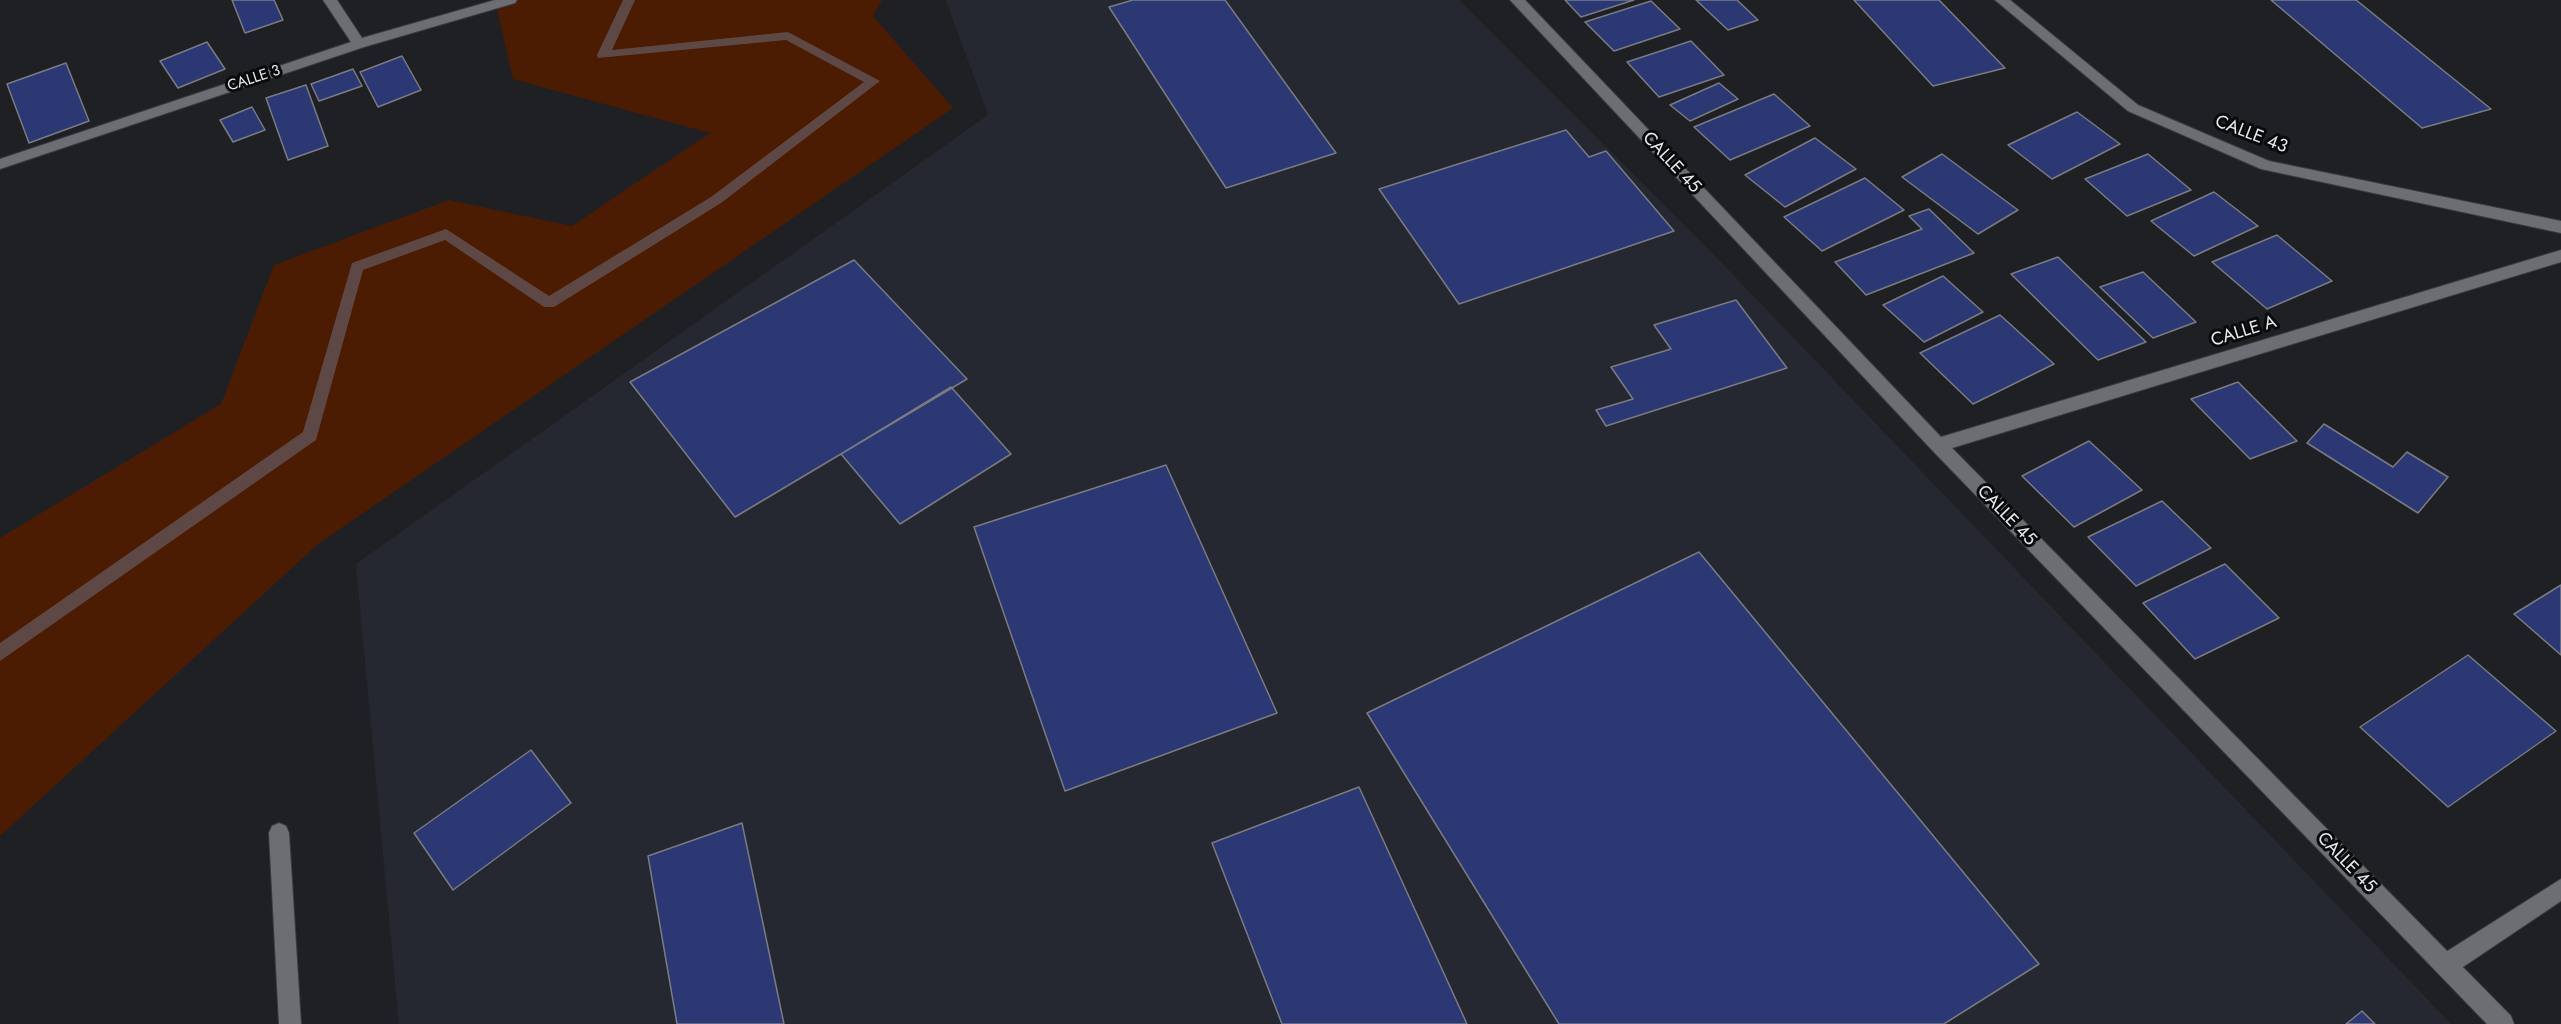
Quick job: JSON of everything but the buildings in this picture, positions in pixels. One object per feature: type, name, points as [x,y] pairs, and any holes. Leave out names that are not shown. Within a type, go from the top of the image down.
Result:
[{"type":"street","points":[[330,0],[359,44]]},
{"type":"street","name":"CALLE 3","points":[[0,164],[359,44],[510,0]]},
{"type":"street","name":"CALLE 45","points":[[1517,0],[1938,445],[2503,1024]]},
{"type":"street","name":"CALLE 43","points":[[2002,0],[2133,108],[2266,165],[2561,227]]},
{"type":"street","name":"CALLE A","points":[[1938,445],[2561,256]]},
{"type":"street","points":[[279,833],[290,1024]]},
{"type":"street","points":[[2446,965],[2561,889]]},
{"type":"shaded area","points":[[495,0],[882,0],[873,16],[953,108],[318,544],[0,836],[0,538],[221,404],[274,265],[449,200],[572,226],[710,133],[513,79]]},
{"type":"shaded area","points":[[946,0],[1459,0],[1717,258],[2451,1024],[399,1024],[356,564],[988,115]]},
{"type":"waterway","points":[[0,653],[310,436],[357,267],[446,234],[549,303],[716,200],[873,81],[788,36],[603,55],[629,0]]}]
